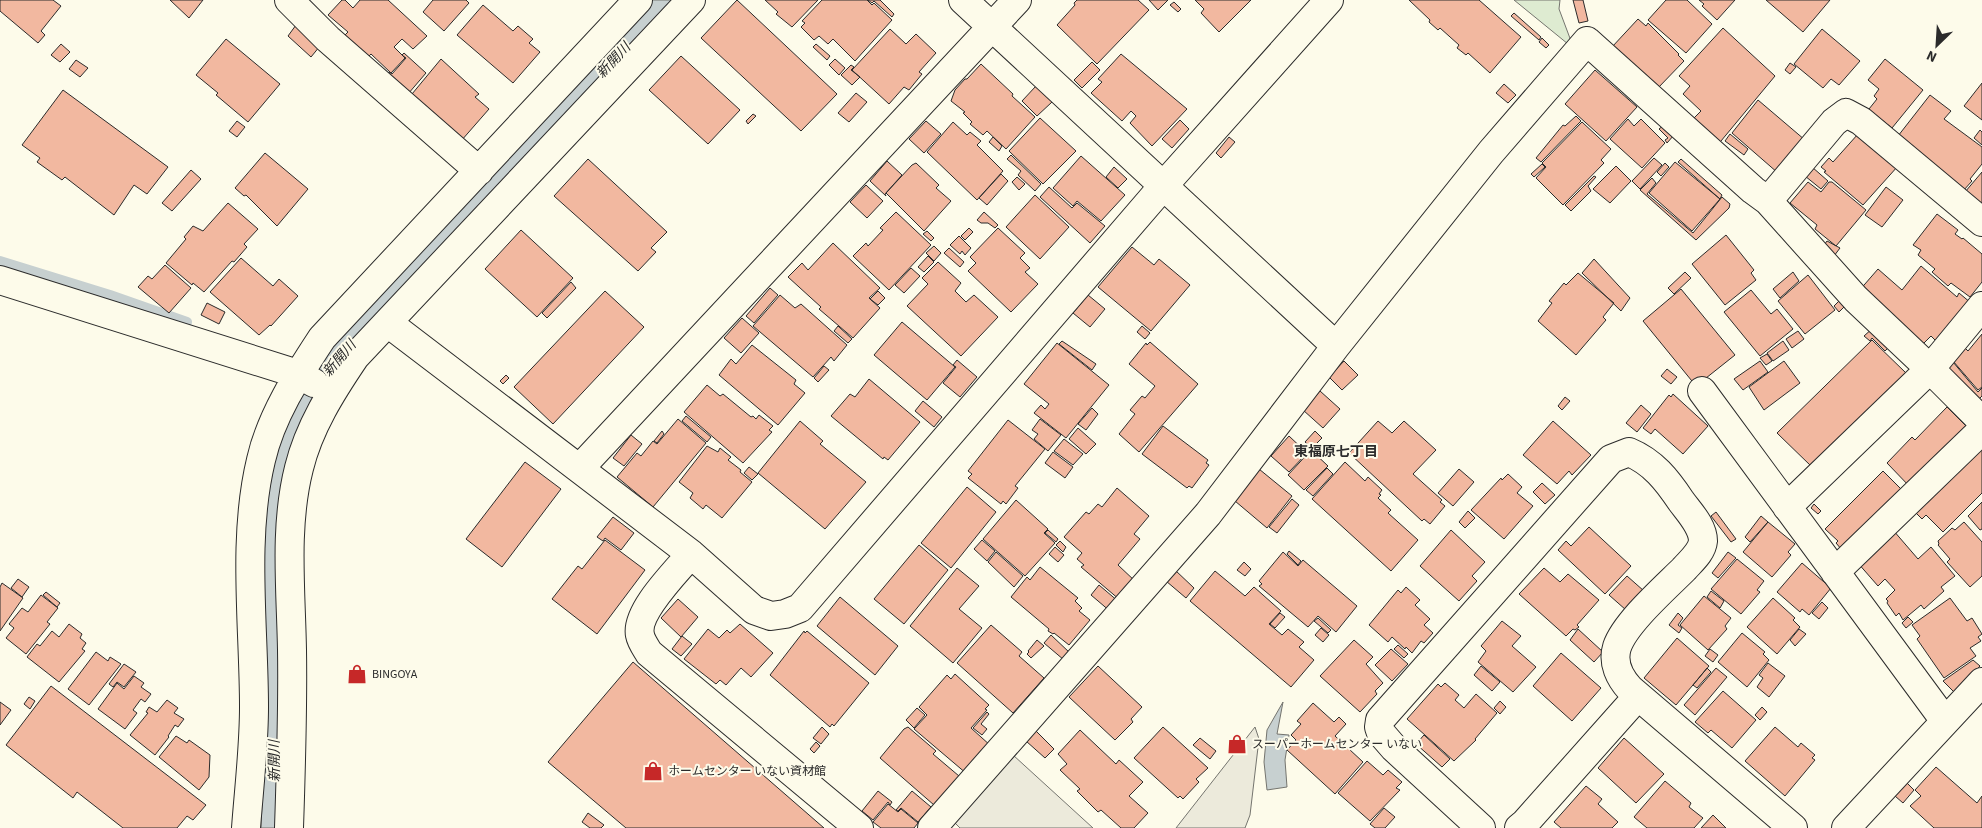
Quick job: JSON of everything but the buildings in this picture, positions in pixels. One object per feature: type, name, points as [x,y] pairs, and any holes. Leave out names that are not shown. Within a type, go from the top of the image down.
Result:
[{"type":"street","points":[[289,0],[328,39],[479,171]]},
{"type":"street","points":[[246,828],[273,709],[290,542],[291,506],[299,467],[312,430],[315,383],[322,338],[638,0]]},
{"type":"street","points":[[289,828],[251,545],[253,503],[261,459],[277,415],[315,383],[356,357],[691,0]]},
{"type":"street","points":[[963,0],[1336,346]]},
{"type":"street","points":[[580,468],[1016,0]]},
{"type":"street","points":[[388,323],[691,554],[754,610],[771,616],[785,614],[800,608],[1164,185],[1329,0]]},
{"type":"street","points":[[932,828],[1208,514],[1336,346],[1491,152],[1587,41],[1753,190],[1768,201],[1856,300],[1982,421]]},
{"type":"street","points":[[1768,201],[1834,122],[1846,113],[1861,121],[1982,222]]},
{"type":"street","points":[[0,280],[315,383]]},
{"type":"street","points":[[1787,507],[1930,369],[1982,306]]},
{"type":"street","points":[[1702,392],[1945,721]]},
{"type":"street","points":[[1835,572],[1982,430]]},
{"type":"street","points":[[1481,828],[1394,748],[1381,733],[1379,727],[1380,720],[1611,459],[1629,452],[1651,464],[1667,481],[1701,530],[1703,542],[1694,558],[1628,628],[1617,648],[1617,666],[1620,678],[1638,696],[1793,828]]},
{"type":"street","points":[[691,554],[650,604],[641,621],[640,636],[649,653],[859,828]]},
{"type":"street","points":[[1846,828],[1982,682]]},
{"type":"street","points":[[1519,828],[1526,823],[1638,696]]},
{"type":"green space","points":[[1514,0],[1560,0],[1559,9],[1571,41],[1568,44]]},
{"type":"shaded area","points":[[1255,727],[1259,739],[1250,815],[1245,828],[1176,828]]},
{"type":"shaded area","points":[[1013,755],[1093,828],[960,828],[954,822]]},
{"type":"water","name":"新開川","points":[[652,0],[679,0],[310,409],[278,828],[261,828],[264,753],[262,530],[278,442],[297,399],[328,347]]},
{"type":"water","points":[[1283,702],[1277,734],[1289,735],[1285,760],[1287,787],[1267,790],[1264,762],[1267,730]]},
{"type":"waterway","points":[[0,261],[110,295],[187,322]]},
{"type":"place","name":"BINGOYA","points":[[357,674]]},
{"type":"place","name":"スーパーホームセンター いない","points":[[1237,744]]},
{"type":"place","name":"ホームセンター いない資材館","points":[[653,771]]},
{"type":"district","name":"東福原七丁目","points":[[1336,451]]}]
